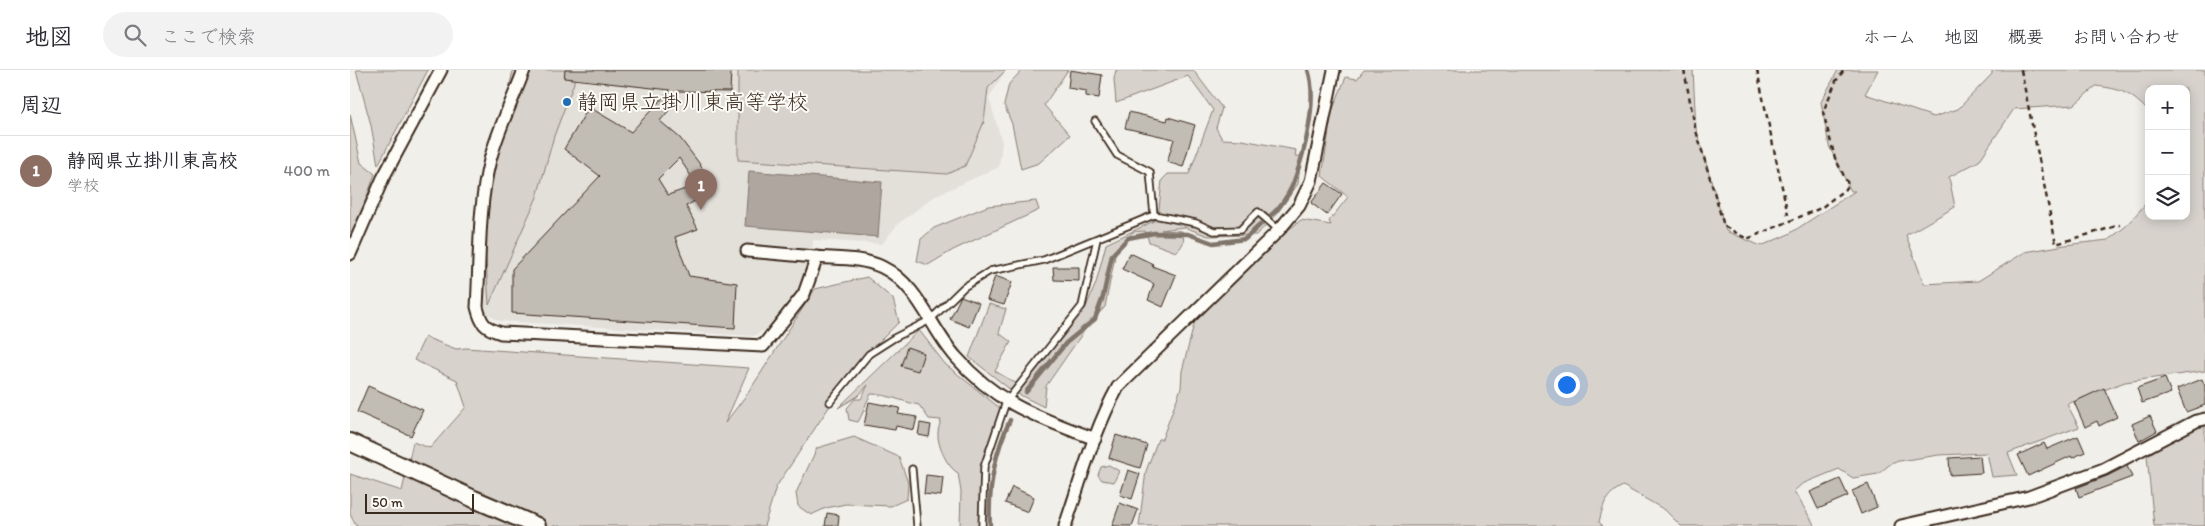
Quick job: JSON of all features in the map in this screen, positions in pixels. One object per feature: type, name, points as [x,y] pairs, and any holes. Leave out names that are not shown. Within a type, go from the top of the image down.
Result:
[{"type":"street","points":[[350,254],[383,178],[441,70]]},
{"type":"street","points":[[524,70],[499,131],[484,195],[477,306],[480,320],[488,329],[501,333],[763,346],[804,294],[817,258]]},
{"type":"street","points":[[1065,526],[1108,404],[1118,387],[1279,230],[1299,206],[1311,180],[1334,70]]},
{"type":"street","points":[[746,251],[860,260],[882,267],[898,277],[912,292],[955,356],[982,384],[1006,402],[1095,439]]},
{"type":"street","points":[[1901,526],[2029,497],[2104,469],[2205,419]]},
{"type":"street","points":[[350,442],[474,500],[537,526]]},
{"type":"lane","points":[[1096,122],[1118,155],[1150,172],[1154,215]]},
{"type":"lane","points":[[830,402],[869,354],[894,338],[930,320],[964,287],[990,271],[1044,260],[1154,215],[1214,230],[1240,230],[1258,212],[1279,230]]},
{"type":"lane","points":[[982,526],[984,467],[1006,402],[1082,306],[1097,239]]},
{"type":"lane","points":[[912,469],[917,526]]},
{"type":"path","points":[[1684,70],[1695,128],[1724,226],[1747,239],[1822,208],[1849,186],[1835,158],[1823,112],[1836,81],[1844,70]]},
{"type":"path","points":[[1757,70],[1788,215]]},
{"type":"path","points":[[2021,70],[2056,244],[2120,225]]},
{"type":"shaded area","points":[[356,70],[428,70],[378,165],[371,125]]},
{"type":"shaded area","points":[[513,70],[574,70],[574,83],[554,136],[537,197],[489,305],[483,216]]},
{"type":"shaded area","points":[[515,70],[1006,70],[989,98],[1002,142],[999,167],[935,196],[898,224],[882,244],[813,240],[812,270],[786,318],[754,336],[499,321],[477,307],[482,234]]},
{"type":"shaded area","points":[[738,70],[1006,70],[988,88],[984,122],[965,166],[947,174],[738,160]]},
{"type":"shaded area","points":[[1022,70],[1068,70],[1044,105],[1070,135],[1039,163],[1021,169],[1012,124],[1004,105],[1009,84]]},
{"type":"shaded area","points":[[1116,70],[1193,70],[1222,108],[1216,128],[1222,139],[1242,140],[1296,150],[1295,156],[1301,156],[1298,184],[1274,218],[1256,235],[1208,236],[1184,227],[1161,230],[1182,231],[1183,242],[1176,252],[1149,242],[1145,231],[1133,232],[1116,251],[1105,307],[1089,324],[1046,386],[1044,407],[1012,391],[969,357],[989,304],[1006,309],[999,333],[1011,342],[995,371],[1017,384],[1073,317],[1086,307],[1096,283],[1106,244],[1158,219],[1162,180],[1168,174],[1189,174],[1213,110],[1188,76],[1116,103],[1114,79]]},
{"type":"shaded area","points":[[1364,70],[1693,70],[1696,129],[1726,231],[1761,246],[1789,234],[1855,191],[1851,191],[1829,146],[1821,102],[1838,70],[1878,70],[1865,94],[1934,117],[1958,109],[1992,74],[1992,70],[2205,70],[2205,371],[2125,382],[2067,404],[2079,427],[2008,453],[2017,475],[1992,477],[1987,453],[1939,455],[1893,462],[1878,474],[1853,478],[1839,469],[1802,484],[1794,491],[1815,526],[1681,526],[1665,510],[1623,486],[1612,493],[1606,500],[1599,522],[1603,526],[1139,526],[1146,471],[1158,439],[1162,439],[1181,388],[1182,371],[1198,309],[1247,262],[1301,220],[1331,225],[1329,221],[1348,197],[1322,176],[1332,111],[1346,77],[1357,79]],"holes":[[[2145,85],[2190,85],[2190,220],[2145,220],[2145,204],[2125,227],[2108,240],[2025,252],[1978,281],[1924,284],[1906,235],[1955,207],[1949,177],[1979,161],[2014,109],[2074,105],[2096,86],[2119,91],[2131,96],[2145,108]]]},
{"type":"shaded area","points":[[350,114],[361,163],[375,174],[350,244]]},
{"type":"shaded area","points":[[749,171],[882,182],[878,237],[745,226]]},
{"type":"shaded area","points":[[1036,201],[1039,210],[953,250],[928,265],[917,261],[921,239],[934,228],[988,206]]},
{"type":"shaded area","points":[[867,277],[893,299],[899,322],[859,362],[776,487],[764,526],[356,526],[350,514],[350,474],[402,491],[413,442],[430,448],[466,407],[457,380],[414,360],[425,337],[456,349],[466,348],[749,368],[725,423],[748,393],[815,289]]},
{"type":"shaded area","points":[[919,330],[945,364],[1006,413],[985,450],[982,497],[984,526],[960,526],[961,492],[958,473],[950,466],[941,449],[938,433],[941,420],[929,419],[919,405],[883,395],[871,394],[858,422],[849,420],[847,408],[855,399],[861,399],[868,385],[858,396],[838,408]]},
{"type":"shaded area","points":[[2205,420],[2205,526],[2154,526],[2147,456],[2197,421]]},
{"type":"shaded area","points":[[854,437],[899,457],[908,483],[907,499],[891,506],[846,504],[826,508],[811,515],[798,506],[796,493],[817,448]]},
{"type":"shaded area","points":[[1109,465],[1119,471],[1114,482],[1102,480],[1098,475],[1101,467]]},
{"type":"building","points":[[565,70],[731,70],[730,92],[677,91],[676,102],[660,121],[680,138],[699,163],[715,190],[686,206],[698,229],[675,237],[689,276],[737,283],[735,328],[512,313],[512,269],[600,176],[564,149],[589,107],[631,132],[670,90],[564,78]],"holes":[[[679,158],[697,185],[668,195],[658,179]]]},
{"type":"building","points":[[1070,70],[1102,75],[1099,98],[1086,96],[1086,91],[1068,88]]},
{"type":"building","points":[[1129,112],[1167,121],[1168,117],[1195,125],[1183,167],[1167,162],[1174,139],[1125,128]]},
{"type":"building","points":[[1326,183],[1342,194],[1327,215],[1311,203]]},
{"type":"building","points":[[1130,253],[1153,264],[1152,266],[1176,275],[1163,307],[1148,300],[1154,284],[1122,269]]},
{"type":"building","points":[[1053,267],[1079,267],[1079,281],[1054,280]]},
{"type":"building","points":[[995,276],[1012,282],[1004,305],[987,300]]},
{"type":"building","points":[[961,296],[979,303],[969,327],[950,319]]},
{"type":"building","points":[[907,347],[924,353],[918,371],[901,366]]},
{"type":"building","points":[[2165,378],[2171,393],[2142,403],[2137,388]]},
{"type":"building","points":[[2202,379],[2205,386],[2205,405],[2186,412],[2177,389]]},
{"type":"building","points":[[368,386],[423,410],[411,436],[357,412]]},
{"type":"building","points":[[2104,388],[2117,417],[2099,426],[2097,421],[2085,427],[2074,402]]},
{"type":"building","points":[[869,402],[900,408],[898,414],[917,417],[914,430],[896,426],[895,430],[864,425]]},
{"type":"building","points":[[2150,416],[2157,431],[2139,441],[2132,424]]},
{"type":"building","points":[[920,423],[931,425],[929,437],[918,435]]},
{"type":"building","points":[[1116,435],[1147,445],[1140,468],[1109,458]]},
{"type":"building","points":[[2078,436],[2085,452],[2072,458],[2071,456],[2028,476],[2018,455],[2044,443],[2047,449]]},
{"type":"building","points":[[1980,456],[1982,473],[1950,475],[1949,458]]},
{"type":"building","points":[[2127,466],[2132,477],[2079,497],[2076,488]]},
{"type":"building","points":[[1128,470],[1140,474],[1132,499],[1120,495]]},
{"type":"building","points":[[926,475],[943,477],[941,496],[924,494]]},
{"type":"building","points":[[1840,479],[1848,496],[1818,509],[1810,492]]},
{"type":"building","points":[[1868,484],[1877,507],[1861,514],[1852,491]]},
{"type":"building","points":[[1012,487],[1034,497],[1028,512],[1005,503]]},
{"type":"building","points":[[1120,503],[1138,510],[1132,526],[1112,526]]},
{"type":"building","points":[[827,513],[839,515],[838,526],[825,526]]},
{"type":"waterway","points":[[1270,216],[1281,205],[1290,190],[1306,141],[1312,96],[1308,70]]},
{"type":"waterway","points":[[1026,392],[1066,343],[1095,319],[1103,297],[1112,255],[1128,238],[1154,233],[1188,234],[1213,243],[1245,239],[1263,222]]},
{"type":"waterway","points":[[990,526],[993,472],[1004,433],[1010,420]]},
{"type":"place","name":"静岡県立掛川東高等学校","points":[[567,102]]},
{"type":"place","name":"静岡県立掛川東高校","points":[[701,210]]}]
